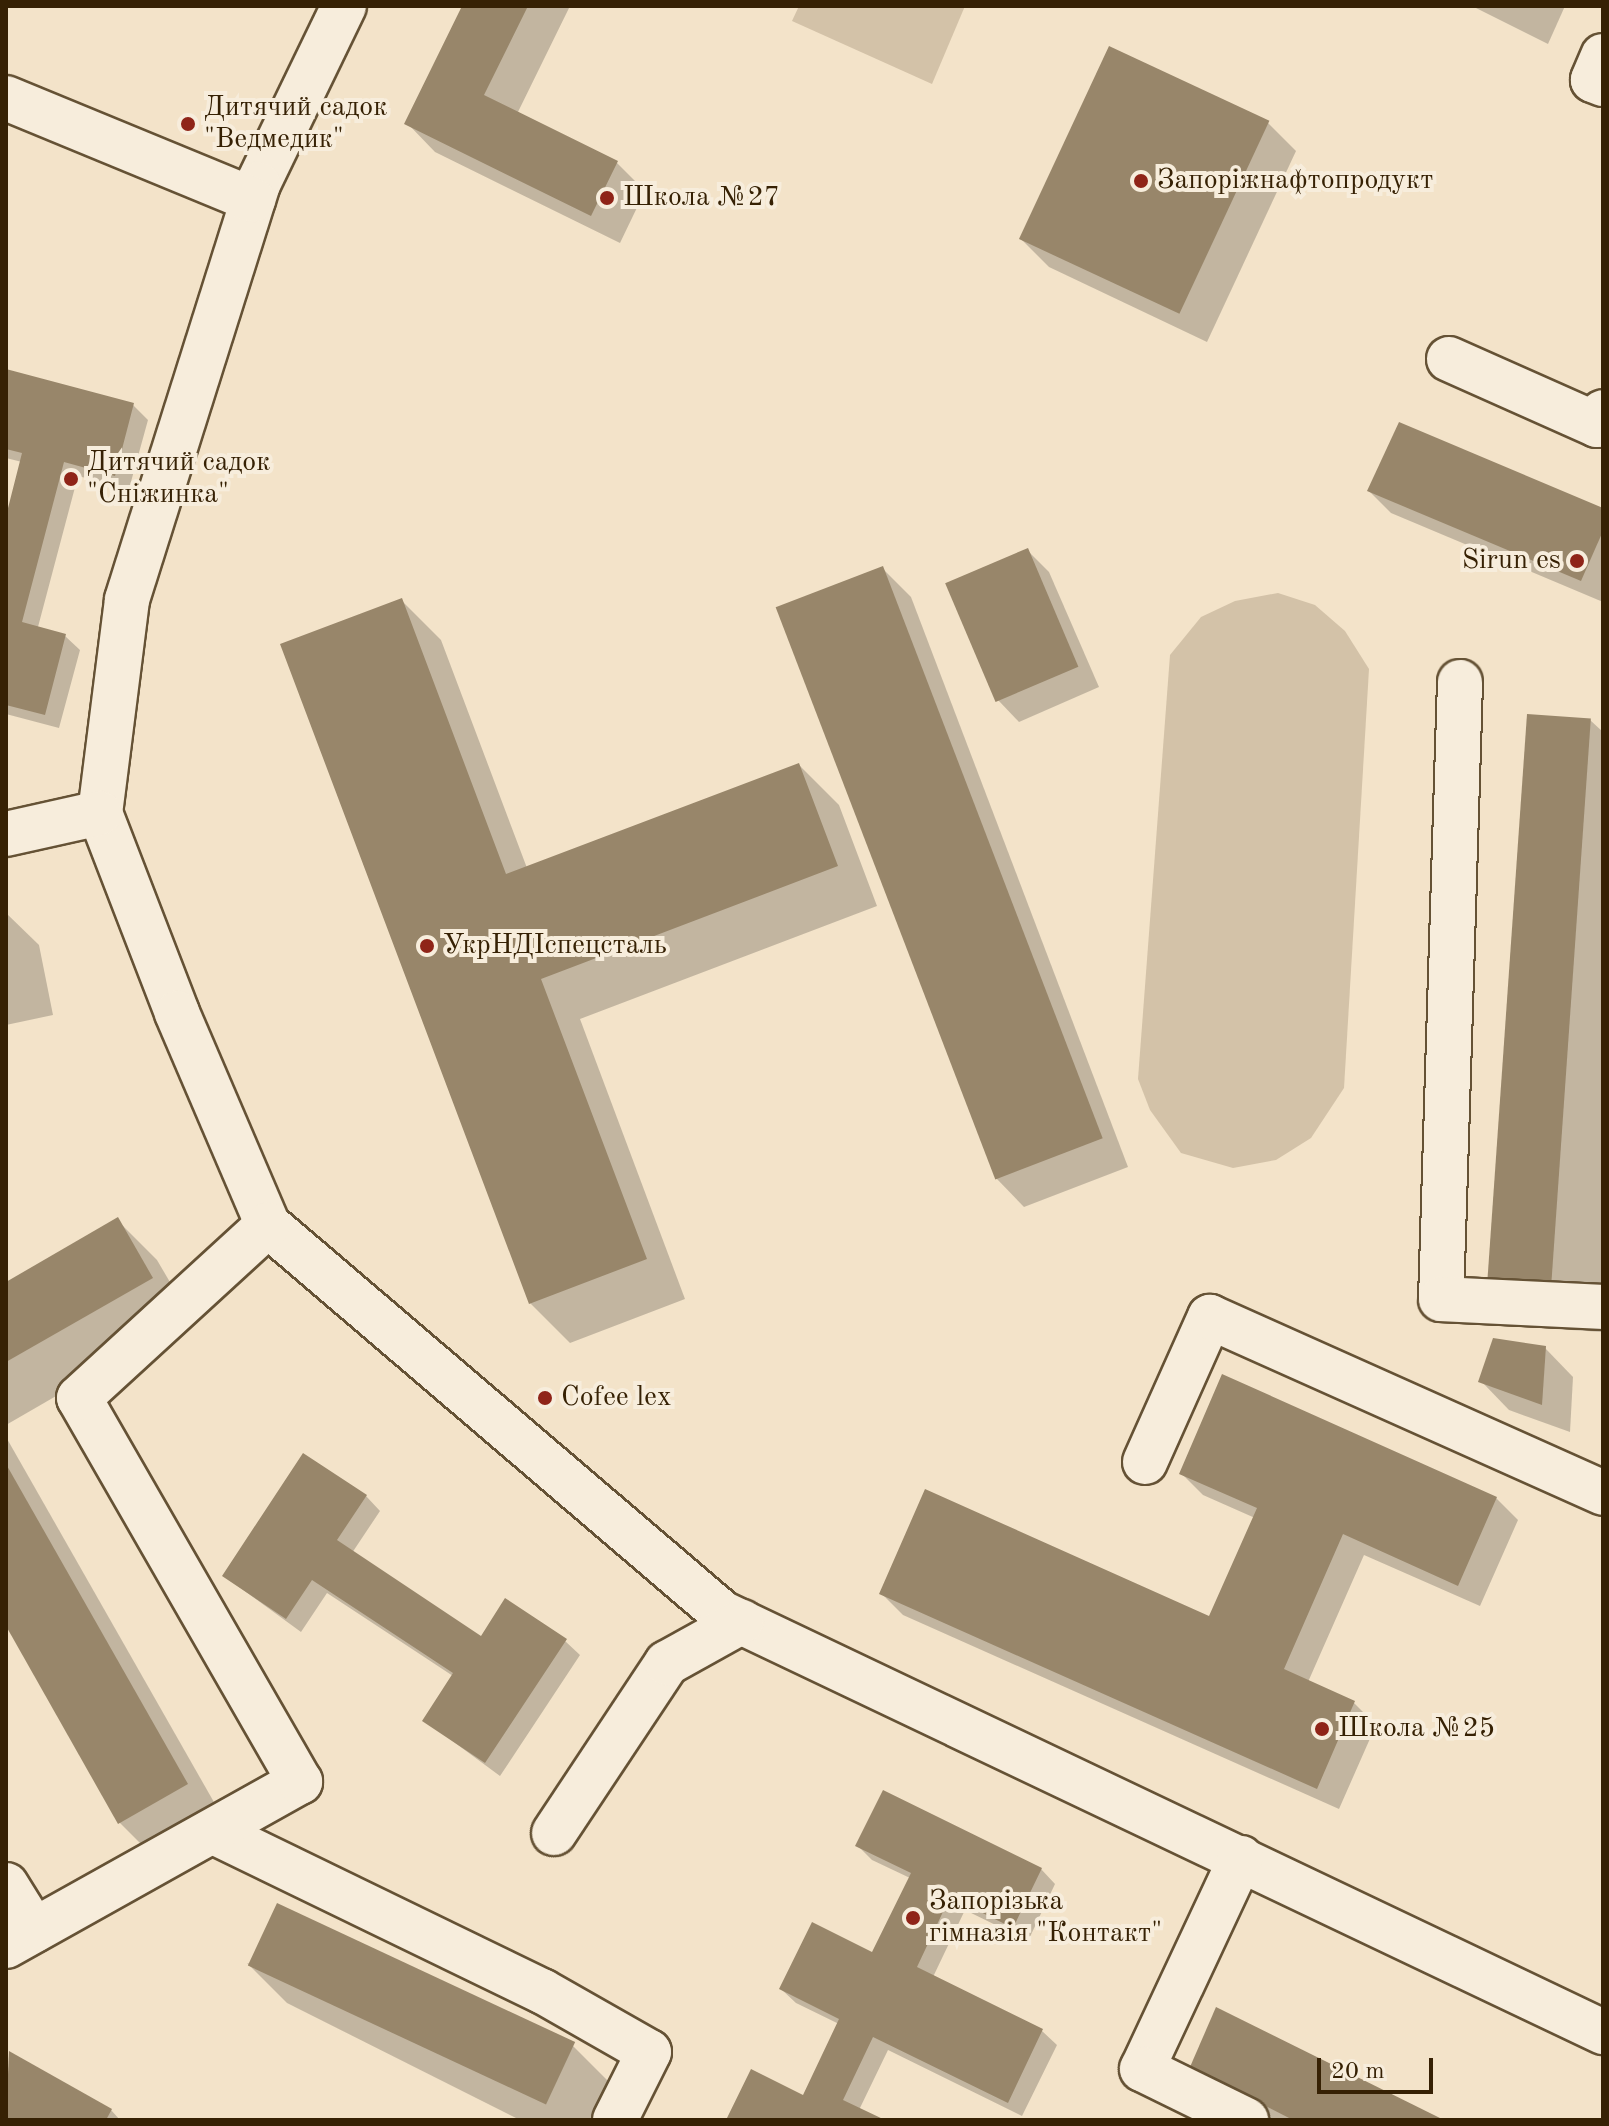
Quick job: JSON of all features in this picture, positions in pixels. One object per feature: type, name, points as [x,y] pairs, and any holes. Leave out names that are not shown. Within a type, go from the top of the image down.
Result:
[{"type":"lane","points":[[344,6],[253,200],[127,600],[100,813],[177,1013],[268,1225],[722,1613],[1603,2032]]},
{"type":"lane","points":[[1603,56],[1593,80],[1603,84]]},
{"type":"lane","points":[[6,98],[253,200]]},
{"type":"lane","points":[[1449,359],[1597,425],[1603,412]]},
{"type":"lane","points":[[1460,682],[1441,1299],[1603,1307]]},
{"type":"lane","points":[[6,834],[100,813]]},
{"type":"lane","points":[[6,1885],[20,1938],[300,1782],[79,1398],[268,1225]]},
{"type":"lane","points":[[1145,1462],[1210,1317],[1603,1493]]},
{"type":"lane","points":[[554,1833],[667,1663],[741,1622]]},
{"type":"lane","points":[[214,1832],[542,1991],[649,2052],[615,2120]]},
{"type":"lane","points":[[1241,1858],[1142,2069],[1246,2120]]},
{"type":"shaded area","points":[[799,6],[965,6],[932,84],[792,21]]},
{"type":"shaded area","points":[[1278,593],[1315,605],[1345,631],[1369,669],[1344,1088],[1311,1138],[1276,1160],[1233,1168],[1181,1153],[1150,1110],[1138,1079],[1170,655],[1201,617],[1235,601]]},
{"type":"building","points":[[462,6],[528,6],[484,95],[618,161],[591,216],[404,124]]},
{"type":"building","points":[[1109,46],[1269,121],[1179,314],[1019,239]]},
{"type":"building","points":[[6,369],[134,403],[115,476],[64,462],[22,622],[66,634],[45,715],[6,705],[6,516],[22,453],[6,449]]},
{"type":"building","points":[[1399,422],[1603,508],[1603,531],[1581,581],[1367,491]]},
{"type":"building","points":[[1028,548],[1078,667],[996,702],[945,583]]},
{"type":"building","points":[[883,566],[1103,1138],[995,1179],[776,607]]},
{"type":"building","points":[[402,598],[506,874],[799,763],[838,866],[541,979],[647,1259],[529,1304],[280,644]]},
{"type":"building","points":[[1527,714],[1591,718],[1551,1293],[1487,1289]]},
{"type":"building","points":[[118,1217],[153,1278],[6,1362],[6,1282]]},
{"type":"building","points":[[1493,1338],[1546,1346],[1542,1405],[1478,1382]]},
{"type":"building","points":[[1222,1374],[1497,1497],[1458,1586],[1343,1534],[1284,1669],[1355,1701],[1317,1789],[879,1594],[925,1489],[1209,1616],[1257,1508],[1179,1474]]},
{"type":"building","points":[[303,1453],[367,1495],[337,1540],[481,1636],[505,1598],[567,1639],[485,1763],[422,1721],[453,1673],[312,1580],[286,1619],[222,1576]]},
{"type":"building","points":[[6,1464],[188,1784],[118,1824],[6,1626]]},
{"type":"building","points":[[883,1790],[1042,1868],[1013,1928],[950,1897],[917,1967],[1043,2029],[1008,2103],[873,2037],[843,2100],[885,2120],[726,2120],[751,2069],[803,2095],[839,2019],[779,1989],[812,1922],[872,1952],[911,1873],[855,1846]]},
{"type":"building","points":[[277,1903],[575,2042],[546,2105],[248,1966]]},
{"type":"building","points":[[1216,2007],[1444,2120],[1293,2120],[1190,2067]]},
{"type":"building","points":[[9,2051],[112,2109],[106,2120],[6,2120]]},
{"type":"place","name":"Дитячий садок \"Ведмедик\"","points":[[188,124]]},
{"type":"place","name":"Запоріжнафтопродукт","points":[[1141,181]]},
{"type":"place","name":"Школа №27","points":[[607,198]]},
{"type":"place","name":"Дитячий садок \"Сніжинка\"","points":[[71,479]]},
{"type":"place","name":"Sirun es","points":[[1577,561]]},
{"type":"place","name":"УкрНДІспецсталь","points":[[427,946]]},
{"type":"place","name":"Cofee lex","points":[[545,1398]]},
{"type":"place","name":"Школа №25","points":[[1322,1729]]},
{"type":"place","name":"Запорізька гімназія \"Контакт\"","points":[[913,1918]]}]
